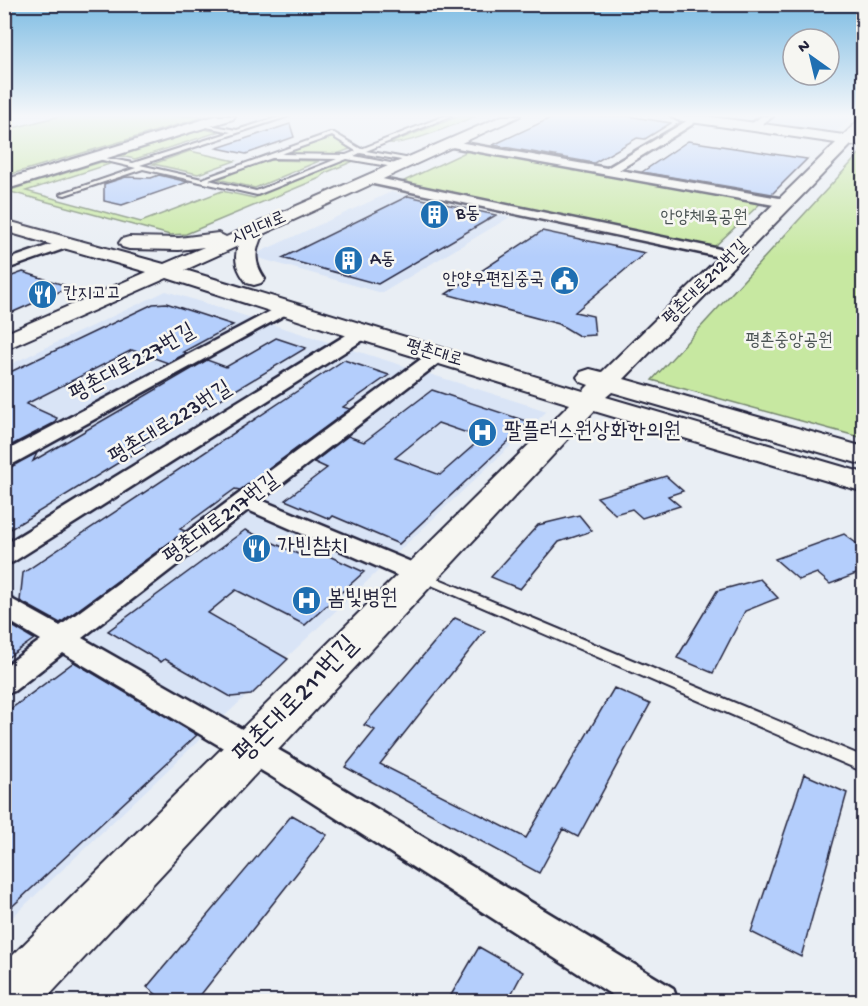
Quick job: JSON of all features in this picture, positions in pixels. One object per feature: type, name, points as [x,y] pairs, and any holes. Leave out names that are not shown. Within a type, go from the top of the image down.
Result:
[{"type":"street","points":[[4,185],[76,163]]},
{"type":"street","name":"시민대로","points":[[4,343],[405,163]]},
{"type":"street","points":[[558,163],[785,203]]},
{"type":"street","points":[[608,172],[621,163]]},
{"type":"street","name":"평촌대로212번길","points":[[598,391],[785,203],[830,163]]},
{"type":"street","points":[[368,180],[734,256]]},
{"type":"street","name":"평촌대로","points":[[4,208],[254,279],[598,391],[864,483]]},
{"type":"street","name":"평촌대로","points":[[4,225],[167,271],[438,356],[598,391],[864,456]]},
{"type":"street","points":[[129,243],[179,244],[257,230]]},
{"type":"street","points":[[254,279],[244,260],[248,243],[257,230]]},
{"type":"street","points":[[4,266],[67,243]]},
{"type":"street","points":[[105,253],[112,263],[113,270],[102,300],[175,290],[230,291]]},
{"type":"street","name":"평촌대로227번길","points":[[4,462],[284,309]]},
{"type":"street","name":"평촌대로223번길","points":[[4,556],[362,333]]},
{"type":"street","name":"평촌대로217번길","points":[[4,683],[438,356]]},
{"type":"street","name":"평촌대로211번길","points":[[5,1002],[598,391]]},
{"type":"street","points":[[247,502],[419,575]]},
{"type":"street","points":[[4,606],[252,749],[659,1002]]},
{"type":"lane","points":[[124,163],[257,193],[335,163]]},
{"type":"lane","points":[[133,165],[139,163]]},
{"type":"lane","points":[[202,181],[252,163]]},
{"type":"lane","points":[[63,194],[142,167]]},
{"type":"lane","points":[[419,575],[864,765]]},
{"type":"shaded area","points":[[391,192],[510,217],[382,293],[251,256]]},
{"type":"shaded area","points":[[166,291],[547,411],[5,924],[5,367]]},
{"type":"green space","points":[[5,163],[49,163],[5,176]]},
{"type":"green space","points":[[98,163],[105,163],[110,164],[26,191],[141,222],[222,191],[254,198],[340,163],[349,163],[325,173],[320,178],[186,234],[170,235],[7,191]]},
{"type":"green space","points":[[156,163],[229,163],[198,174],[153,164]]},
{"type":"green space","points":[[260,163],[314,163],[255,188],[218,179]]},
{"type":"green space","name":"안양체육공원","points":[[442,163],[550,163],[763,201],[714,247],[402,182]]},
{"type":"green space","name":"평촌중앙공원","points":[[851,163],[863,163],[863,438],[652,380]]},
{"type":"building","points":[[655,163],[803,163],[772,194],[642,172]]},
{"type":"building","points":[[159,175],[188,182],[122,205],[104,201],[104,184],[126,177],[151,178]]},
{"type":"building","points":[[408,196],[496,215],[378,284],[282,258]]},
{"type":"building","points":[[542,231],[645,253],[575,312],[593,316],[595,335],[579,336],[559,324],[446,294]]},
{"type":"building","points":[[23,272],[70,287],[4,316],[4,279]]},
{"type":"building","points":[[166,303],[233,325],[183,352],[187,353],[168,363],[132,350],[26,404],[57,418],[54,423],[4,449],[4,375],[153,304]]},
{"type":"building","points":[[276,338],[306,348],[142,446],[144,447],[4,533],[4,469],[37,453],[33,461],[207,360],[226,367]]},
{"type":"building","points":[[344,360],[389,375],[343,407],[350,409],[240,490],[235,489],[180,529],[185,531],[60,623],[20,601],[23,573]]},
{"type":"building","points":[[432,390],[529,422],[399,544],[333,516],[330,519],[285,500],[327,468],[314,462],[348,436],[364,442]],"holes":[[[438,423],[482,438],[440,475],[395,458]]]},
{"type":"building","points":[[666,476],[683,491],[668,496],[680,506],[642,518],[632,509],[615,514],[597,497]]},
{"type":"building","points":[[579,515],[592,531],[559,542],[520,589],[491,577],[538,525]]},
{"type":"building","points":[[245,530],[298,554],[307,546],[364,572],[305,625],[236,590],[208,613],[288,659],[251,695],[231,697],[165,659],[161,662],[108,631]]},
{"type":"building","points":[[844,534],[864,549],[864,571],[830,584],[817,573],[799,580],[775,559]]},
{"type":"building","points":[[760,579],[778,598],[745,611],[713,673],[677,658],[717,591]]},
{"type":"building","points":[[455,618],[485,631],[380,764],[526,838],[614,688],[650,704],[578,837],[563,829],[539,873],[345,767],[375,730],[364,725]]},
{"type":"building","points":[[4,621],[34,639],[4,660]]},
{"type":"building","points":[[74,662],[197,735],[4,914],[4,714]]},
{"type":"building","points":[[804,774],[847,793],[801,957],[751,932]]},
{"type":"building","points":[[292,815],[327,835],[195,1002],[166,1002],[147,987]]},
{"type":"building","points":[[479,947],[523,972],[507,1002],[447,1002]]},
{"type":"place","name":"B동","points":[[435,214]]},
{"type":"place","name":"A동","points":[[349,260]]},
{"type":"place","name":"안양우편집중국","points":[[565,280]]},
{"type":"place","name":"칸지고고","points":[[42,294]]},
{"type":"place","name":"팔플러스원상화한의원","points":[[483,433]]},
{"type":"place","name":"가빈참치","points":[[256,548]]},
{"type":"place","name":"봄빛병원","points":[[306,600]]}]
